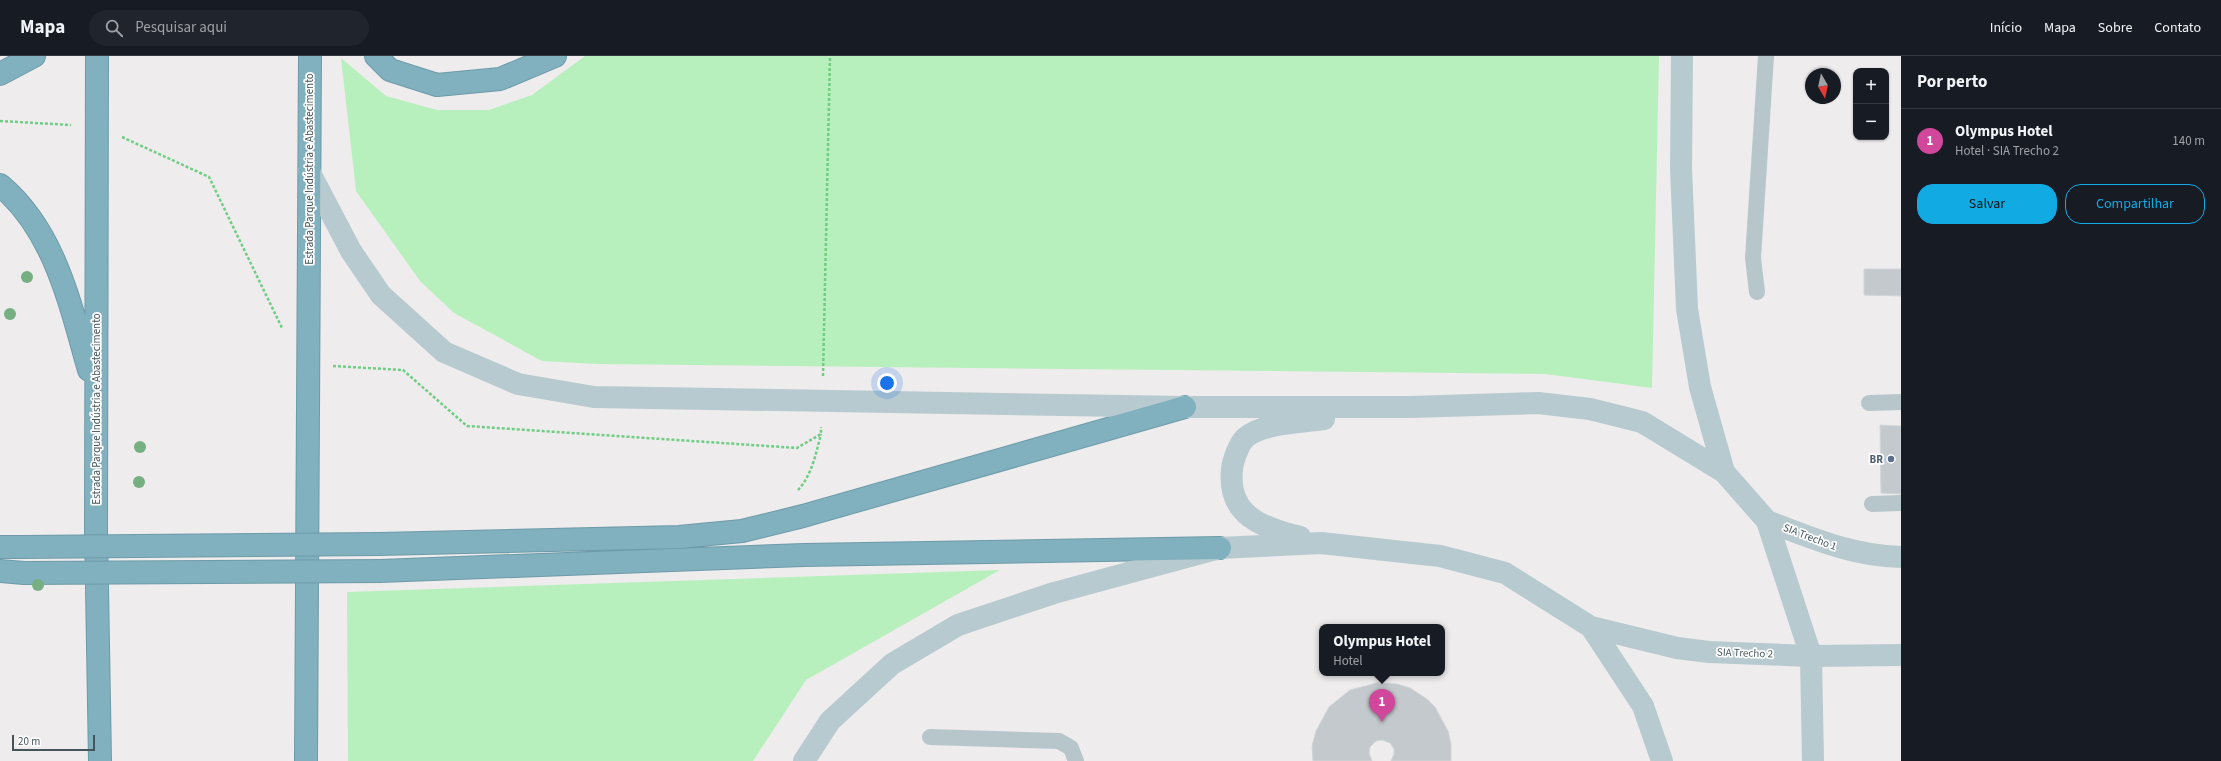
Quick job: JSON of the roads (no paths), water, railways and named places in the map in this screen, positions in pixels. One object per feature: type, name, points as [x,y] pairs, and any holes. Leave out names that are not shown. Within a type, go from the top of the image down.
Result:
[{"type":"highway","points":[[0,74],[34,56]]},
{"type":"highway","name":"Estrada Parque Indústria e Abastecimento","points":[[97,56],[98,127],[96,393],[100,761]]},
{"type":"highway","name":"Estrada Parque Indústria e Abastecimento","points":[[306,761],[306,364],[310,56]]},
{"type":"highway","points":[[376,56],[390,70],[437,85],[500,79],[555,56]]},
{"type":"highway","points":[[0,185],[26,212],[42,235],[56,265],[68,298],[96,393]]},
{"type":"highway","points":[[11,547],[379,544],[678,537],[742,531],[803,516],[1185,407]]},
{"type":"highway","points":[[0,571],[24,573],[380,571],[804,555],[1220,548]]},
{"type":"main road","points":[[1682,56],[1681,168],[1687,309],[1700,387],[1724,472]]},
{"type":"main road","points":[[309,171],[351,251],[381,295],[444,352],[518,384],[594,397],[1185,407],[1411,407],[1538,404],[1590,409],[1642,422],[1724,472],[1767,521],[1811,656],[1813,761]]},
{"type":"main road","points":[[1321,543],[1275,530],[1251,519],[1238,505],[1230,484],[1233,462],[1245,438],[1270,426],[1411,407]]},
{"type":"main road","name":"SIA Trecho 1","points":[[1767,521],[1836,548],[1885,557],[1901,557]]},
{"type":"main road","points":[[804,761],[830,721],[892,664],[958,625],[1054,593],[1220,548],[1321,543],[1440,556],[1505,573],[1591,627],[1643,706],[1662,761]]},
{"type":"main road","name":"SIA Trecho 2","points":[[1591,627],[1677,648],[1709,652],[1811,656],[1901,655]]},
{"type":"lane","points":[[1757,292],[1753,258],[1766,56]]},
{"type":"lane","points":[[1869,403],[1901,402]]},
{"type":"lane","points":[[1872,504],[1901,503]]},
{"type":"lane","points":[[930,737],[1059,741],[1071,748],[1076,761]]},
{"type":"place","name":"BR","points":[[1891,459]]},
{"type":"place","name":"Olympus Hotel","points":[[1382,722]]}]
